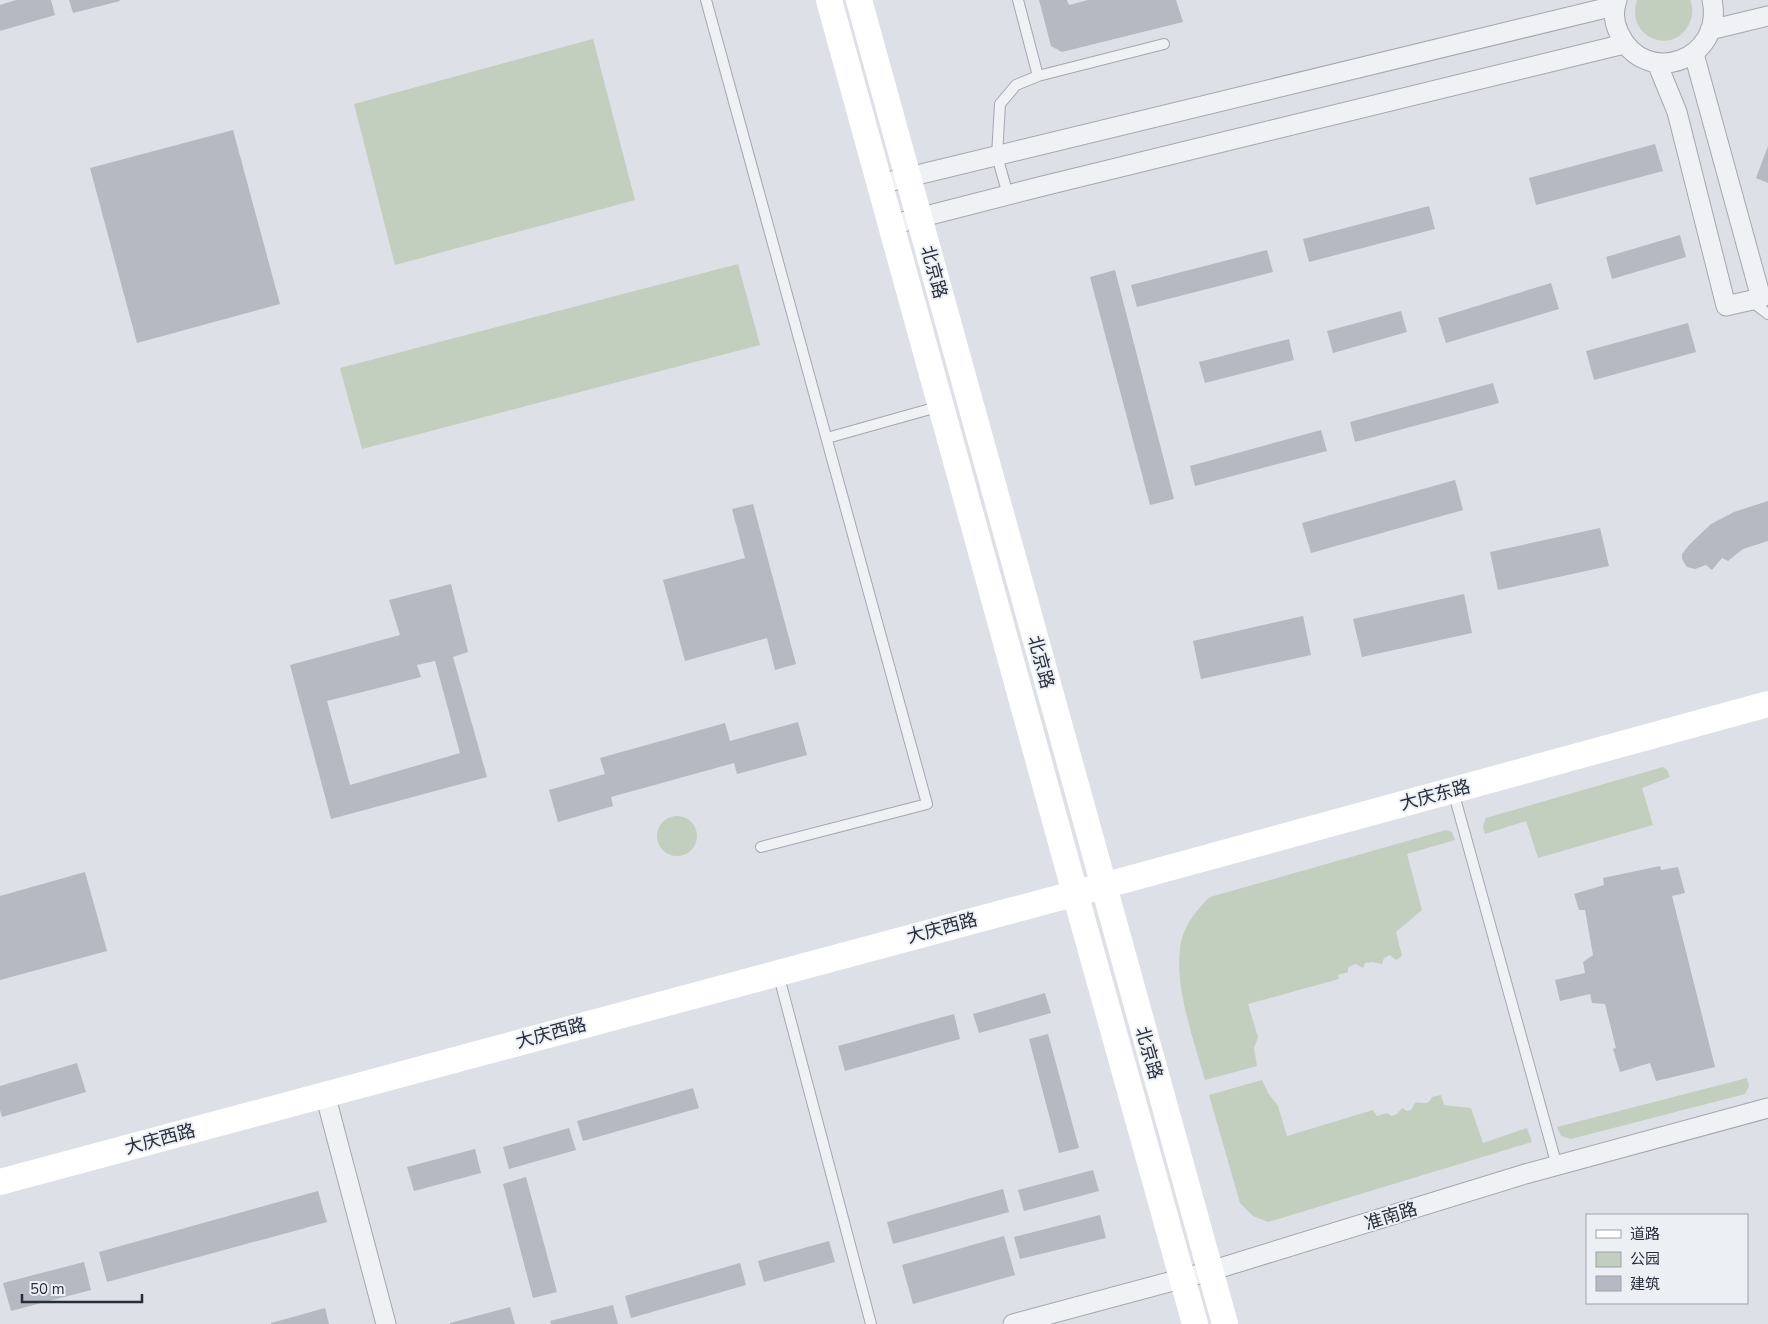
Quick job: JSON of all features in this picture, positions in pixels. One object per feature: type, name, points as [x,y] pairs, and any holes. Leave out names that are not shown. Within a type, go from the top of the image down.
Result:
[{"type":"main road","name":"北京路","points":[[829,0],[1074,893],[1195,1324]]},
{"type":"main road","name":"北京路","points":[[859,0],[1102,886],[1225,1324]]},
{"type":"main road","name":"大庆东路","points":[[1102,886],[1768,704]]},
{"type":"main road","name":"大庆西路","points":[[0,1182],[1102,886]]},
{"type":"street","points":[[880,184],[1615,3],[1615,26],[1624,44],[1638,57],[1657,63],[1676,62],[1694,54],[1707,39],[1714,21],[1712,0]]},
{"type":"street","points":[[1710,30],[1768,16]]},
{"type":"street","points":[[891,225],[1624,44]]},
{"type":"street","points":[[1657,63],[1677,112],[1726,306],[1761,298],[1694,54]]},
{"type":"street","points":[[325,1094],[386,1324]]},
{"type":"street","name":"准南路","points":[[1013,1324],[1210,1271],[1557,1166],[1768,1108]]},
{"type":"lane","points":[[706,0],[927,804],[761,847]]},
{"type":"lane","points":[[1018,0],[1038,76]]},
{"type":"lane","points":[[1008,195],[997,156],[1000,104],[1016,85],[1038,76],[1164,44]]},
{"type":"lane","points":[[1750,300],[1768,314]]},
{"type":"lane","points":[[826,438],[941,406]]},
{"type":"lane","points":[[1453,790],[1557,1166]]},
{"type":"lane","points":[[778,972],[871,1324]]},
{"type":"green space","points":[[1637,0],[1690,0],[1692,5],[1691,19],[1685,31],[1676,38],[1665,41],[1655,39],[1645,34],[1638,25],[1635,14]]},
{"type":"green space","points":[[593,39],[635,200],[395,265],[354,104]]},
{"type":"green space","points":[[738,264],[760,345],[362,449],[340,368]]},
{"type":"green space","points":[[1663,767],[1667,770],[1670,777],[1642,788],[1653,825],[1538,858],[1526,821],[1485,834],[1483,826],[1486,818]]},
{"type":"green space","points":[[677,816],[691,822],[697,836],[691,850],[677,856],[663,850],[657,836],[663,822]]},
{"type":"green space","points":[[1446,830],[1452,832],[1455,840],[1407,854],[1422,910],[1396,932],[1402,956],[1396,960],[1390,955],[1384,958],[1382,964],[1365,963],[1363,968],[1356,964],[1348,967],[1348,972],[1338,975],[1339,979],[1248,1004],[1258,1037],[1254,1048],[1257,1066],[1205,1080],[1186,1015],[1179,965],[1181,941],[1190,920],[1205,902],[1210,897]]},
{"type":"green space","points":[[1747,1078],[1749,1086],[1745,1094],[1571,1139],[1561,1136],[1557,1127]]},
{"type":"green space","points":[[1262,1080],[1268,1093],[1278,1106],[1287,1136],[1373,1110],[1377,1116],[1387,1113],[1392,1116],[1397,1114],[1402,1108],[1407,1111],[1411,1110],[1415,1103],[1426,1103],[1432,1097],[1441,1095],[1444,1105],[1471,1108],[1483,1143],[1527,1128],[1532,1142],[1268,1222],[1253,1216],[1240,1203],[1209,1095]]},
{"type":"building","points":[[16,0],[51,0],[55,15],[0,31],[0,5]]},
{"type":"building","points":[[69,0],[119,0],[120,1],[73,13]]},
{"type":"building","points":[[1039,0],[1067,0],[1069,5],[1088,0],[1176,0],[1183,22],[1062,52],[1051,46]]},
{"type":"building","points":[[233,130],[280,304],[137,343],[90,168]]},
{"type":"building","points":[[1655,144],[1663,171],[1536,205],[1529,178]]},
{"type":"building","points":[[1768,146],[1768,183],[1756,178]]},
{"type":"building","points":[[1429,206],[1435,229],[1309,262],[1303,239]]},
{"type":"building","points":[[1680,235],[1686,257],[1612,279],[1606,257]]},
{"type":"building","points":[[1267,250],[1273,272],[1137,307],[1131,285]]},
{"type":"building","points":[[1115,270],[1174,499],[1150,505],[1090,277]]},
{"type":"building","points":[[1551,283],[1559,309],[1446,343],[1438,318]]},
{"type":"building","points":[[1401,311],[1407,332],[1333,353],[1327,331]]},
{"type":"building","points":[[1688,323],[1696,352],[1594,380],[1586,351]]},
{"type":"building","points":[[1289,339],[1294,360],[1205,383],[1199,362]]},
{"type":"building","points":[[1493,383],[1499,403],[1355,442],[1350,422]]},
{"type":"building","points":[[1321,430],[1327,451],[1195,486],[1190,466]]},
{"type":"building","points":[[1455,480],[1463,510],[1311,553],[1302,523]]},
{"type":"building","points":[[1768,501],[1768,541],[1743,549],[1728,561],[1722,558],[1712,570],[1706,565],[1695,569],[1687,567],[1682,559],[1682,554],[1711,524],[1734,512]]},
{"type":"building","points":[[753,504],[796,664],[775,670],[767,638],[685,661],[663,580],[745,558],[732,509]]},
{"type":"building","points":[[1600,528],[1609,566],[1498,590],[1490,552]]},
{"type":"building","points":[[451,584],[468,652],[453,657],[487,777],[331,819],[290,665],[400,635],[389,600]],"holes":[[[435,661],[460,753],[350,785],[327,701],[421,677],[417,665]]]},
{"type":"building","points":[[1464,594],[1472,633],[1362,657],[1353,619]]},
{"type":"building","points":[[1303,616],[1311,655],[1201,679],[1193,641]]},
{"type":"building","points":[[798,722],[807,755],[737,774],[734,763],[611,797],[613,806],[558,822],[549,790],[605,774],[600,758],[725,723],[730,741]]},
{"type":"building","points":[[1660,866],[1661,870],[1678,867],[1685,893],[1672,896],[1715,1067],[1656,1081],[1650,1063],[1620,1072],[1613,1049],[1616,1048],[1605,1004],[1592,1003],[1590,994],[1560,1001],[1555,980],[1585,973],[1583,962],[1593,955],[1585,910],[1579,910],[1574,894],[1604,885],[1603,878]]},
{"type":"building","points":[[85,872],[107,951],[0,980],[0,896]]},
{"type":"building","points":[[1045,993],[1051,1013],[979,1033],[973,1014]]},
{"type":"building","points":[[954,1014],[960,1039],[845,1071],[838,1046]]},
{"type":"building","points":[[1048,1034],[1079,1148],[1059,1153],[1029,1039]]},
{"type":"building","points":[[77,1063],[86,1092],[2,1117],[0,1110],[0,1086]]},
{"type":"building","points":[[693,1088],[699,1108],[583,1141],[577,1121]]},
{"type":"building","points":[[569,1128],[576,1150],[509,1169],[503,1147]]},
{"type":"building","points":[[475,1149],[481,1173],[414,1191],[407,1167]]},
{"type":"building","points":[[1093,1170],[1099,1191],[1024,1211],[1018,1190]]},
{"type":"building","points":[[526,1177],[557,1292],[533,1298],[503,1184]]},
{"type":"building","points":[[1003,1189],[1009,1212],[893,1244],[887,1222]]},
{"type":"building","points":[[318,1191],[327,1222],[107,1282],[99,1252]]},
{"type":"building","points":[[1100,1215],[1106,1238],[1020,1259],[1014,1237]]},
{"type":"building","points":[[1004,1236],[1015,1275],[913,1304],[902,1265]]},
{"type":"building","points":[[829,1241],[835,1262],[764,1282],[758,1261]]},
{"type":"building","points":[[84,1262],[91,1290],[11,1311],[3,1283]]},
{"type":"building","points":[[740,1263],[746,1285],[631,1318],[625,1296]]},
{"type":"building","points":[[613,1305],[618,1324],[551,1324],[550,1321]]},
{"type":"building","points":[[510,1307],[515,1324],[450,1324],[450,1323]]},
{"type":"building","points":[[325,1308],[329,1324],[271,1324],[271,1323]]}]
